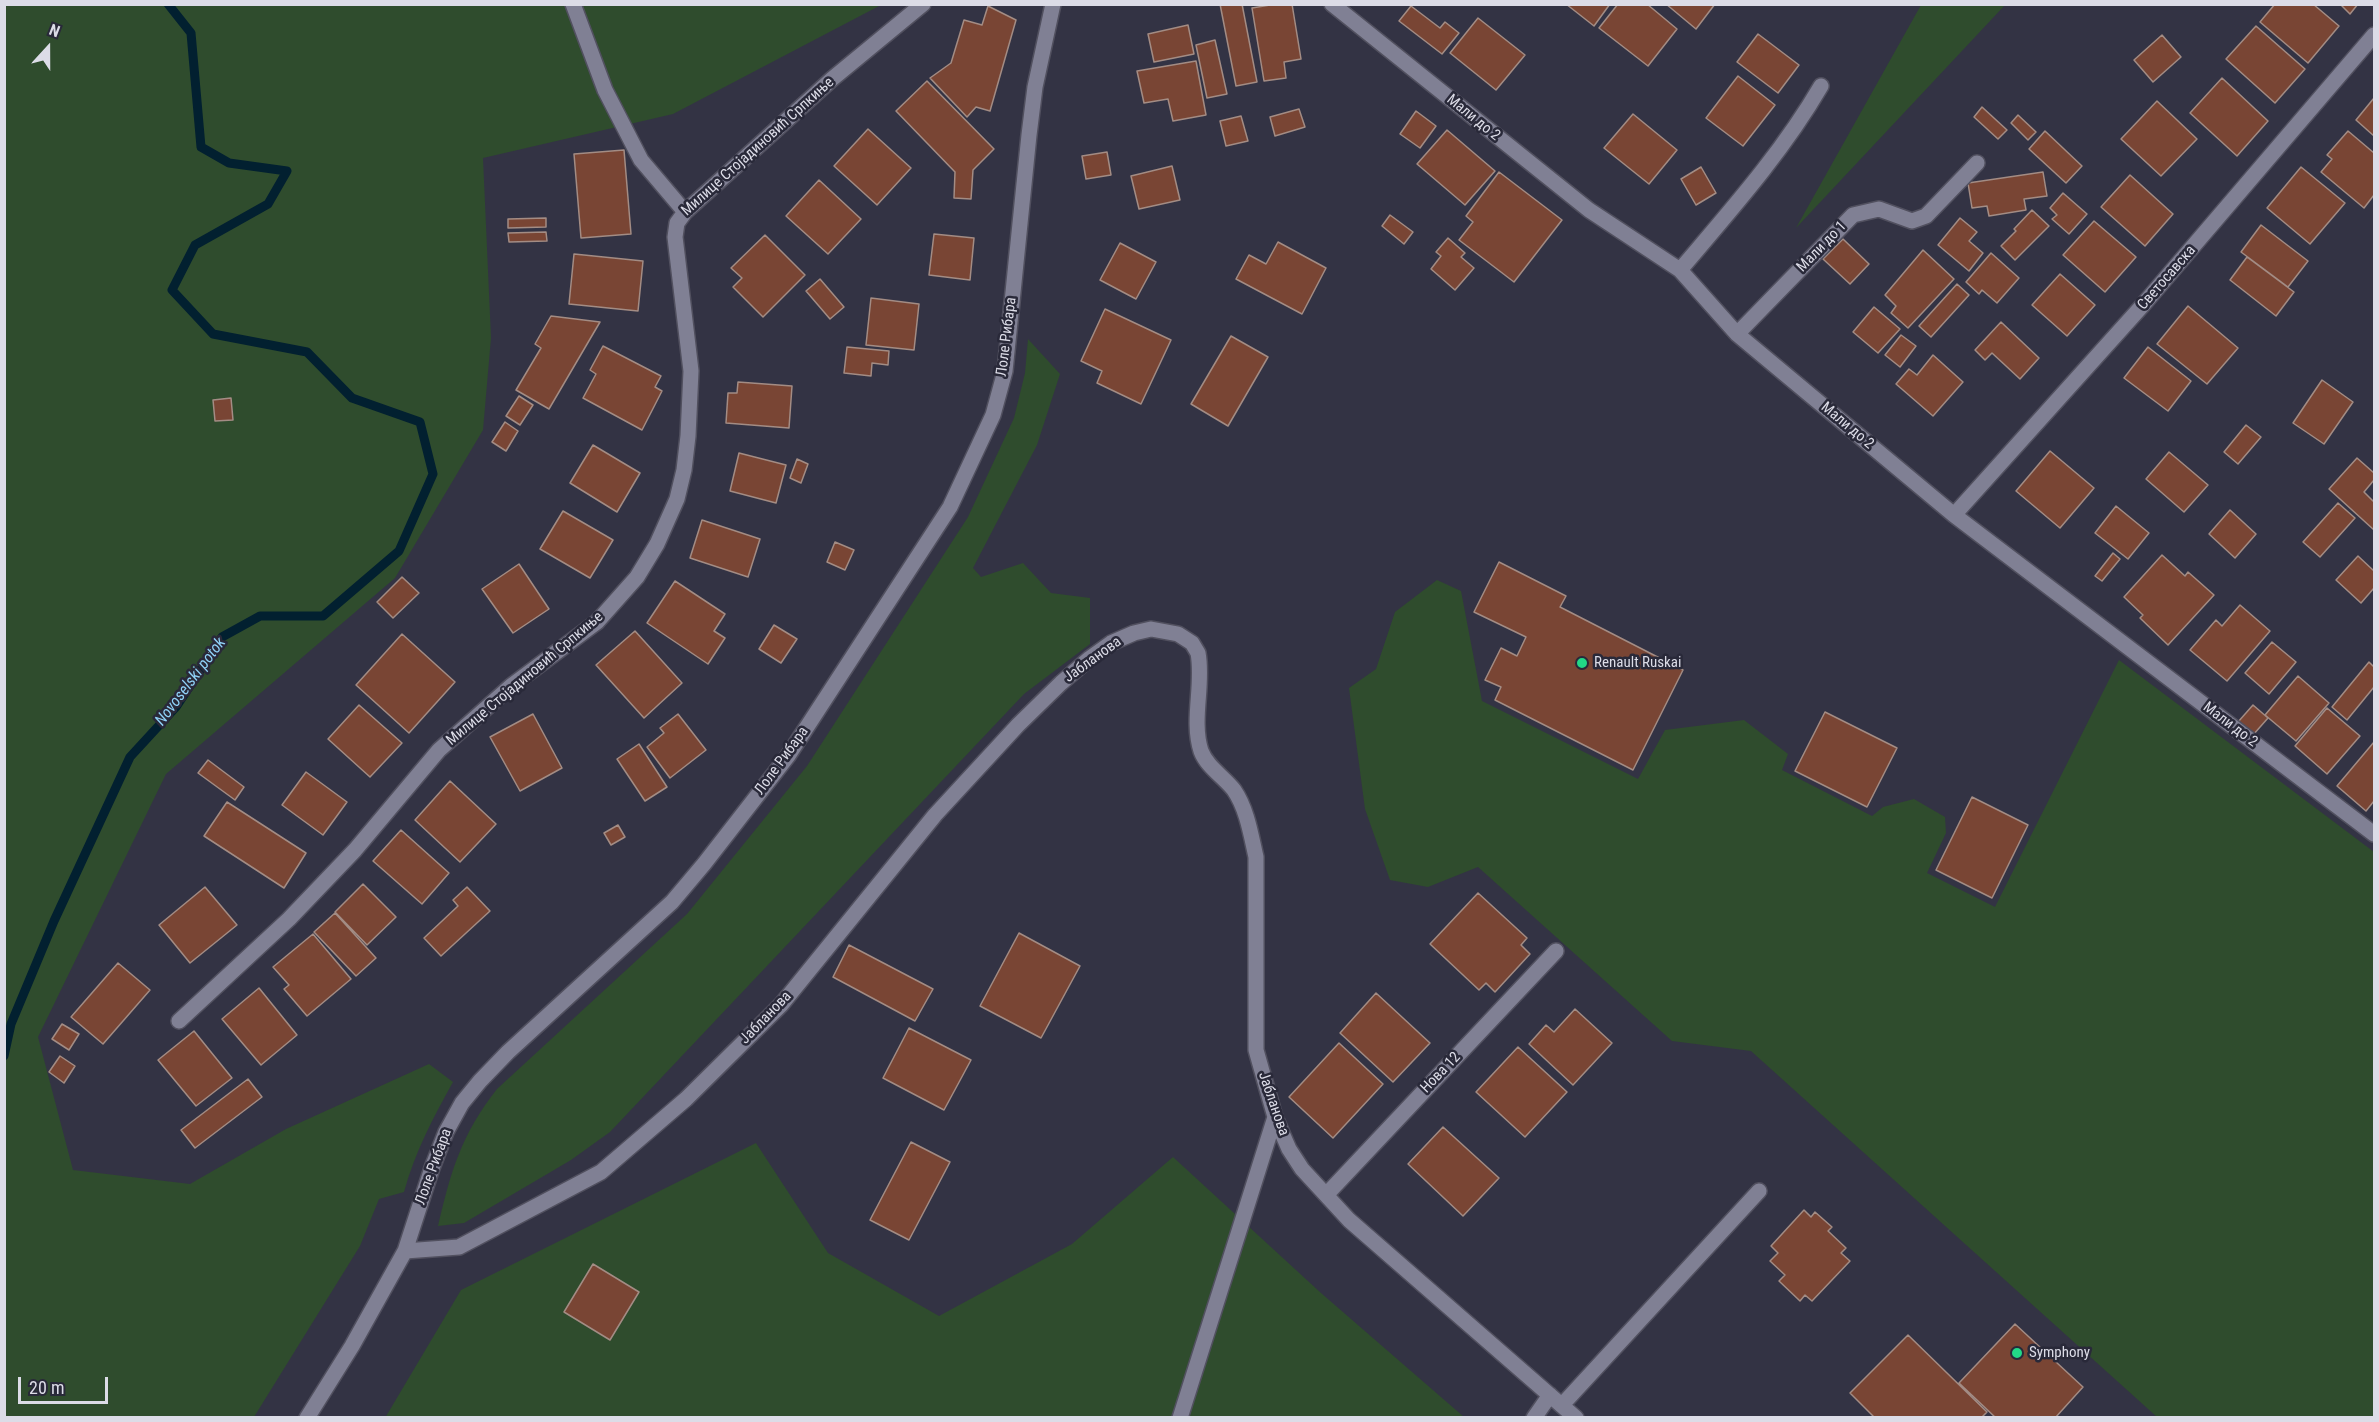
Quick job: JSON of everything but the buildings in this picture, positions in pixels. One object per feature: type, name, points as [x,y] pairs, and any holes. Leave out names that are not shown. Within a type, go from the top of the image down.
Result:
[{"type":"street","points":[[573,4],[605,90],[641,160],[685,212]]},
{"type":"street","name":"Милице Стојадиновић Српкиње","points":[[179,1021],[298,910],[355,850],[439,750],[512,686],[597,622],[637,577],[657,544],[677,499],[684,470],[688,436],[691,371],[675,237],[677,223],[685,212],[832,79],[923,4]]},
{"type":"street","name":"Лоле Рибара","points":[[307,1418],[352,1346],[405,1251],[432,1168],[446,1132],[462,1103],[508,1052],[672,902],[704,864],[788,756],[950,507],[993,415],[1005,371],[1035,87],[1053,4]]},
{"type":"street","name":"Мали до 2","points":[[1332,4],[1589,210],[1680,270],[1737,334],[1953,515],[2374,834]]},
{"type":"street","name":"Светосавска","points":[[1953,515],[2142,306],[2374,35]]},
{"type":"street","points":[[1680,270],[1779,153],[1821,86]]},
{"type":"street","name":"Мали до 1","points":[[1737,334],[1852,215],[1879,209],[1912,221],[1926,216],[1977,163]]},
{"type":"street","name":"Јабланова","points":[[405,1251],[459,1247],[602,1172],[686,1098],[781,1005],[935,815],[1053,690],[1111,643],[1134,633],[1151,629],[1178,634],[1192,643],[1198,653],[1198,725],[1201,750],[1205,759],[1235,792],[1250,831],[1256,857],[1256,1050],[1275,1117],[1296,1159],[1349,1220],[1576,1418]]},
{"type":"street","name":"Нова 12","points":[[1326,1195],[1556,951]]},
{"type":"street","points":[[1180,1418],[1275,1117]]},
{"type":"street","points":[[1534,1418],[1556,1400],[1759,1191]]},
{"type":"green space","points":[[4,5],[881,5],[673,114],[483,158],[491,338],[483,430],[395,578],[166,774],[38,1037],[73,1170],[190,1184],[286,1129],[429,1064],[453,1082],[425,1136],[404,1192],[379,1199],[360,1246],[254,1417],[5,1417]]},
{"type":"green space","points":[[1921,5],[2005,5],[1796,228]]},
{"type":"green space","points":[[1028,339],[1060,374],[1037,445],[973,568],[981,577],[1023,563],[1051,593],[1090,598],[1090,644],[1024,694],[610,1132],[571,1160],[464,1223],[438,1226],[459,1154],[474,1122],[497,1089],[687,914],[807,766],[968,517],[1014,418],[1025,373]]},
{"type":"green space","points":[[1437,580],[1461,591],[1482,701],[1638,779],[1665,730],[1744,720],[1788,754],[1782,770],[1872,816],[1883,807],[1914,799],[1945,817],[1946,833],[1927,873],[1995,907],[2119,660],[2374,852],[2374,1417],[2157,1417],[1751,1051],[1672,1041],[1478,867],[1428,887],[1390,880],[1365,809],[1349,688],[1376,669],[1395,612]]},
{"type":"green space","points":[[756,1143],[828,1253],[939,1316],[1072,1244],[1173,1157],[1321,1293],[1464,1417],[385,1418],[461,1290]]},
{"type":"waterway","name":"Novoselski potok","points":[[4,1056],[11,1024],[54,921],[130,757],[176,707],[222,637],[260,616],[323,616],[399,551],[433,474],[420,422],[352,398],[307,352],[213,334],[172,290],[195,245],[268,204],[287,171],[229,163],[201,147],[191,33],[168,4]]},
{"type":"place","name":"Renault Ruskai","points":[[1582,663]]},
{"type":"place","name":"Symphony","points":[[2017,1353]]}]
